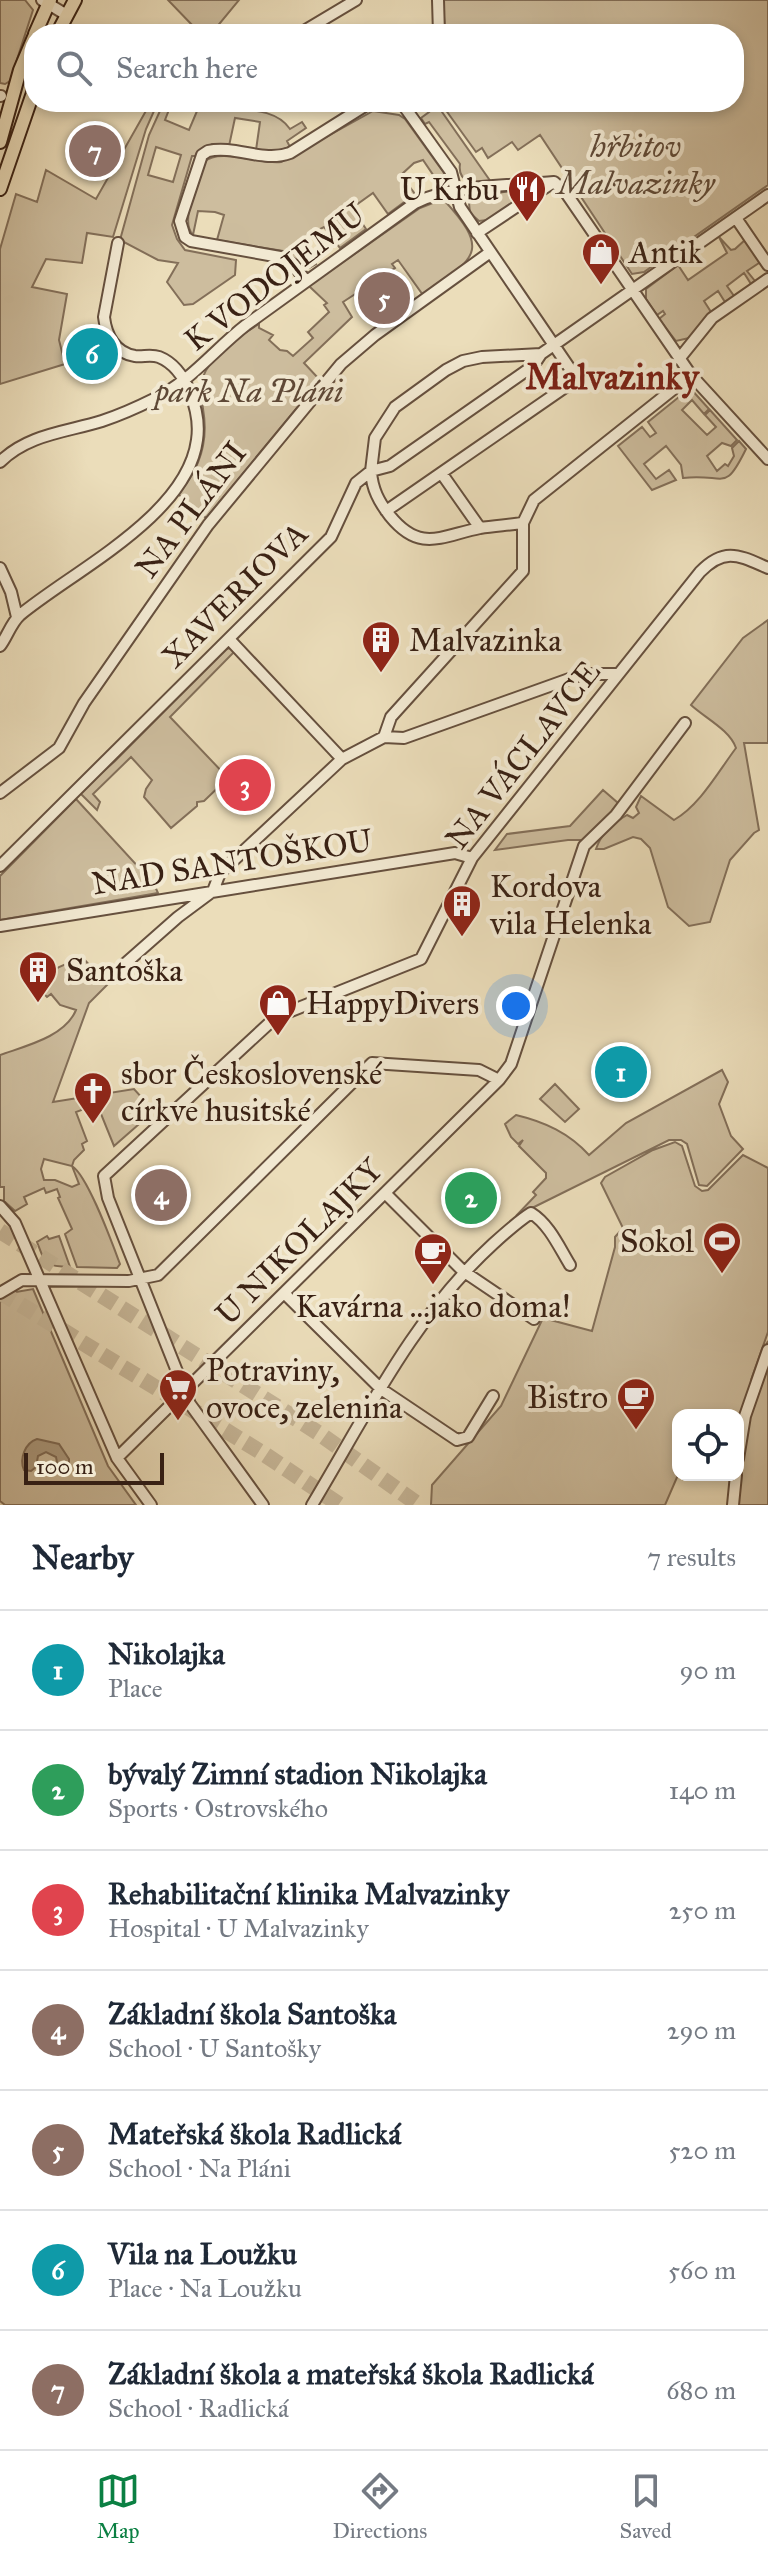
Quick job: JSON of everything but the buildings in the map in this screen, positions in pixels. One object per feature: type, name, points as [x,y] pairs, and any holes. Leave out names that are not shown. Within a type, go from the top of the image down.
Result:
[{"type":"main road","points":[[61,24],[75,0]]},
{"type":"main road","points":[[38,24],[47,1]]},
{"type":"main road","points":[[0,142],[24,60]]},
{"type":"main road","points":[[0,189],[26,112]]},
{"type":"street","points":[[316,24],[356,0]]},
{"type":"street","points":[[438,0],[439,24]]},
{"type":"street","points":[[47,1],[65,14]]},
{"type":"street","points":[[306,281],[294,265],[280,257],[191,241],[181,232],[180,221],[200,161],[208,151],[221,149],[279,157],[355,112]]},
{"type":"street","points":[[386,511],[577,379],[489,253],[460,207],[451,172],[408,112]]},
{"type":"street","points":[[477,233],[554,182],[566,193],[691,375],[768,459]]},
{"type":"street","name":"K VODOJEMU","points":[[0,646],[17,617],[113,549],[177,487],[195,454],[198,428],[194,401],[184,381],[220,345],[415,203],[436,194],[455,191],[554,182]]},
{"type":"street","points":[[523,523],[480,528],[430,540],[415,537],[400,527],[386,511],[371,484],[371,471],[390,466],[533,366],[541,354],[768,195]]},
{"type":"street","points":[[736,218],[768,265]]},
{"type":"street","points":[[0,462],[10,452],[34,439],[104,420],[158,397],[184,381],[164,359],[156,355],[134,356],[124,352],[109,337],[104,317],[118,243]]},
{"type":"street","name":"NA PLÁNI","points":[[0,793],[59,748],[84,703],[208,525],[341,364],[375,335],[489,253]]},
{"type":"street","points":[[679,359],[712,318],[768,279]]},
{"type":"street","name":"XAVERIOVA","points":[[0,866],[331,537],[356,483],[371,471],[375,438],[395,407],[463,361],[541,354]]},
{"type":"street","points":[[384,737],[391,717],[523,571],[523,523],[534,500],[691,375]]},
{"type":"street","points":[[442,474],[480,528]]},
{"type":"street","name":"NA VÁCLAVCE","points":[[141,1280],[106,1193],[104,1176],[276,1017],[421,959],[472,858],[700,572],[715,559],[735,556],[768,568]]},
{"type":"street","points":[[0,568],[11,592],[17,617]]},
{"type":"street","points":[[229,639],[342,759]]},
{"type":"street","points":[[110,977],[178,917],[213,891],[220,873],[342,759],[384,737],[404,738],[583,674],[617,674]]},
{"type":"street","name":"U NIKOLAJKY","points":[[117,1458],[499,1080],[511,1064],[584,846],[616,815],[685,723]]},
{"type":"street","name":"NAD SANTOŠKOU","points":[[0,926],[455,853],[472,858]]},
{"type":"street","points":[[0,1293],[22,1280],[141,1280],[160,1273],[372,1063],[479,1070],[499,1080]]},
{"type":"street","points":[[385,1193],[463,1271],[534,1319]]},
{"type":"street","points":[[0,1206],[15,1223],[117,1458],[151,1505]]},
{"type":"street","points":[[312,1505],[430,1312],[463,1271],[531,1213],[549,1230],[570,1265]]},
{"type":"street","points":[[141,1280],[184,1391],[200,1420],[263,1505]]},
{"type":"street","points":[[284,1293],[381,1389],[460,1440],[467,1438],[493,1396]]},
{"type":"street","points":[[744,1422],[768,1350]]},
{"type":"street","points":[[733,1505],[735,1481]]},
{"type":"green space","points":[[0,0],[25,0],[33,10],[28,24],[24,24],[24,38],[10,81],[0,83]]},
{"type":"green space","points":[[168,0],[239,0],[219,24],[191,24]]},
{"type":"green space","name":"hřbitov Malvazinky","points":[[443,0],[768,0],[768,185],[644,272],[632,274],[540,135],[518,150],[512,142],[488,158],[482,148],[476,152],[447,112],[744,112],[744,24],[444,24]]},
{"type":"green space","points":[[145,112],[154,112],[113,237],[87,233],[82,263],[46,259],[32,287],[67,294],[59,340],[65,364],[0,384],[0,249],[16,194],[37,202],[46,170],[96,199]]},
{"type":"green space","points":[[159,112],[168,112],[165,120],[189,130],[197,112],[261,112],[279,118],[290,129],[302,122],[306,128],[287,141],[290,147],[256,150],[260,122],[235,118],[229,146],[212,144],[192,156],[172,225],[177,239],[185,250],[236,260],[235,275],[193,304],[184,305],[167,282],[178,263],[158,260],[120,240],[149,135]],"holes":[[[156,147],[181,155],[173,182],[148,175]]]},
{"type":"green space","points":[[371,112],[380,112],[405,119],[444,173],[440,185],[423,160],[414,163],[401,175],[415,194],[388,214],[373,193],[352,208],[366,229],[340,248],[324,227],[316,231],[304,242],[316,264],[309,268],[283,251],[217,240],[224,215],[215,212],[198,211],[193,235],[189,229],[189,210],[204,162],[230,156],[281,162]]},
{"type":"green space","points":[[429,112],[442,112],[491,182],[465,179],[460,164],[429,122],[425,124],[421,118]]},
{"type":"green space","points":[[521,189],[525,195],[487,220],[479,221],[470,213],[469,203],[474,197]]},
{"type":"green space","name":"park Na Pláni","points":[[443,199],[459,217],[472,243],[465,263],[423,295],[398,260],[392,264],[395,268],[343,302],[352,317],[304,363],[320,380],[206,518],[178,494],[192,475],[204,444],[201,383],[206,370],[218,354],[259,324],[259,328],[273,335],[269,340],[293,356],[313,338],[308,332],[329,312],[324,305],[327,303],[309,286],[420,208]]},
{"type":"green space","points":[[719,237],[731,250],[746,239],[762,261],[747,271],[755,281],[751,284],[744,273],[727,286],[734,296],[725,302],[718,291],[704,301],[711,312],[689,338],[676,341],[659,319],[665,314],[663,311],[657,315],[646,299],[646,289],[678,265],[688,280],[727,253]]},
{"type":"green space","points":[[690,388],[709,409],[704,414],[692,400],[682,410],[707,435],[716,427],[705,415],[710,410],[737,440],[731,446],[722,443],[707,456],[717,471],[725,464],[728,466],[734,456],[732,448],[739,441],[746,449],[728,477],[683,478],[681,465],[666,446],[644,464],[656,479],[669,470],[676,480],[652,490],[618,446],[642,427],[650,437],[656,433],[648,422]]},
{"type":"green space","points":[[768,620],[768,743],[744,743],[759,830],[730,860],[710,922],[689,926],[668,907],[650,848],[641,839],[633,837],[604,849],[596,849],[612,825],[627,815],[633,818],[639,813],[636,807],[641,796],[674,820],[692,806],[708,787],[736,748],[723,730],[691,705],[743,638]]},
{"type":"green space","points":[[230,648],[235,651],[170,717],[228,778],[204,801],[197,802],[197,806],[171,828],[144,797],[152,780],[131,757],[93,794],[100,802],[97,810],[81,791]]},
{"type":"green space","points":[[603,790],[618,803],[598,829],[583,840],[495,850],[507,834],[570,826]]},
{"type":"green space","points":[[76,799],[154,884],[158,893],[0,920],[0,876]]},
{"type":"green space","name":"Santoška","points":[[82,957],[103,980],[110,982],[89,1003],[53,1102],[134,1089],[154,1111],[114,1146],[97,1104],[76,1112],[87,1141],[82,1144],[84,1150],[72,1166],[85,1183],[99,1211],[120,1264],[117,1268],[77,1267],[65,1234],[72,1229],[57,1189],[46,1193],[44,1188],[24,1197],[27,1204],[15,1211],[4,1201],[4,1187],[0,1187],[0,1055],[54,1034],[71,1019],[76,1010],[60,1005],[51,994],[47,997],[35,985],[59,967]],"holes":[[[44,1159],[72,1166],[79,1184],[72,1187],[55,1180],[44,1180],[41,1169]]]},
{"type":"green space","points":[[722,1070],[728,1082],[719,1104],[731,1136],[743,1149],[707,1186],[699,1185],[687,1144],[681,1140],[669,1140],[516,1216],[536,1195],[533,1192],[546,1178],[546,1173],[519,1146],[523,1140],[518,1144],[511,1137],[505,1124],[516,1115],[556,1129],[589,1155],[626,1123]]},
{"type":"green space","points":[[555,1084],[579,1109],[565,1122],[540,1099]]},
{"type":"green space","points":[[675,1142],[682,1146],[695,1186],[702,1191],[708,1190],[743,1155],[768,1168],[768,1332],[751,1380],[768,1341],[768,1505],[733,1505],[737,1481],[744,1481],[744,1409],[672,1409],[672,1481],[675,1481],[665,1505],[431,1505],[432,1485],[501,1406],[543,1318],[592,1331],[615,1237],[623,1228],[601,1183],[605,1177],[653,1150]]},
{"type":"green space","points":[[47,1236],[49,1239],[59,1236],[70,1267],[47,1263],[37,1242]]},
{"type":"green space","points":[[33,1289],[108,1466],[136,1505],[5,1505],[0,1501],[0,1302],[16,1292]]},
{"type":"shaded area","points":[[37,1439],[59,1444],[69,1459],[69,1471],[59,1473],[56,1457],[46,1452],[38,1456],[36,1467],[31,1471],[24,1470],[24,1452]]},
{"type":"tunnel","points":[[0,1231],[320,1434],[419,1505]]},
{"type":"tunnel","points":[[0,1292],[264,1454],[340,1505]]},
{"type":"place","name":"Základní škola a mateřská škola Radlická","points":[[95,151]]},
{"type":"place","name":"U Krbu","points":[[527,223]]},
{"type":"place","name":"Antik","points":[[601,286]]},
{"type":"place","name":"Mateřská škola Radlická","points":[[384,298]]},
{"type":"place","name":"Vila na Loužku","points":[[92,354]]},
{"type":"place","name":"Malvazinka","points":[[381,674]]},
{"type":"place","name":"Rehabilitační klinika Malvazinky","points":[[245,785]]},
{"type":"place","name":"Kordova vila Helenka","points":[[462,938]]},
{"type":"place","name":"Santoška","points":[[38,1004]]},
{"type":"place","name":"HappyDivers","points":[[278,1037]]},
{"type":"place","name":"Nikolajka","points":[[621,1072]]},
{"type":"place","name":"sbor Československé církve husitské","points":[[93,1125]]},
{"type":"place","name":"Základní škola Santoška","points":[[161,1195]]},
{"type":"place","name":"bývalý Zimní stadion Nikolajka","points":[[471,1198]]},
{"type":"place","name":"Sokol","points":[[722,1275]]},
{"type":"place","name":"Kavárna ...jako doma!","points":[[433,1286]]},
{"type":"place","name":"Potraviny, ovoce, zelenina","points":[[178,1422]]},
{"type":"place","name":"Bistro","points":[[636,1431]]},
{"type":"district","name":"Malvazinky","points":[[612,377]]}]
